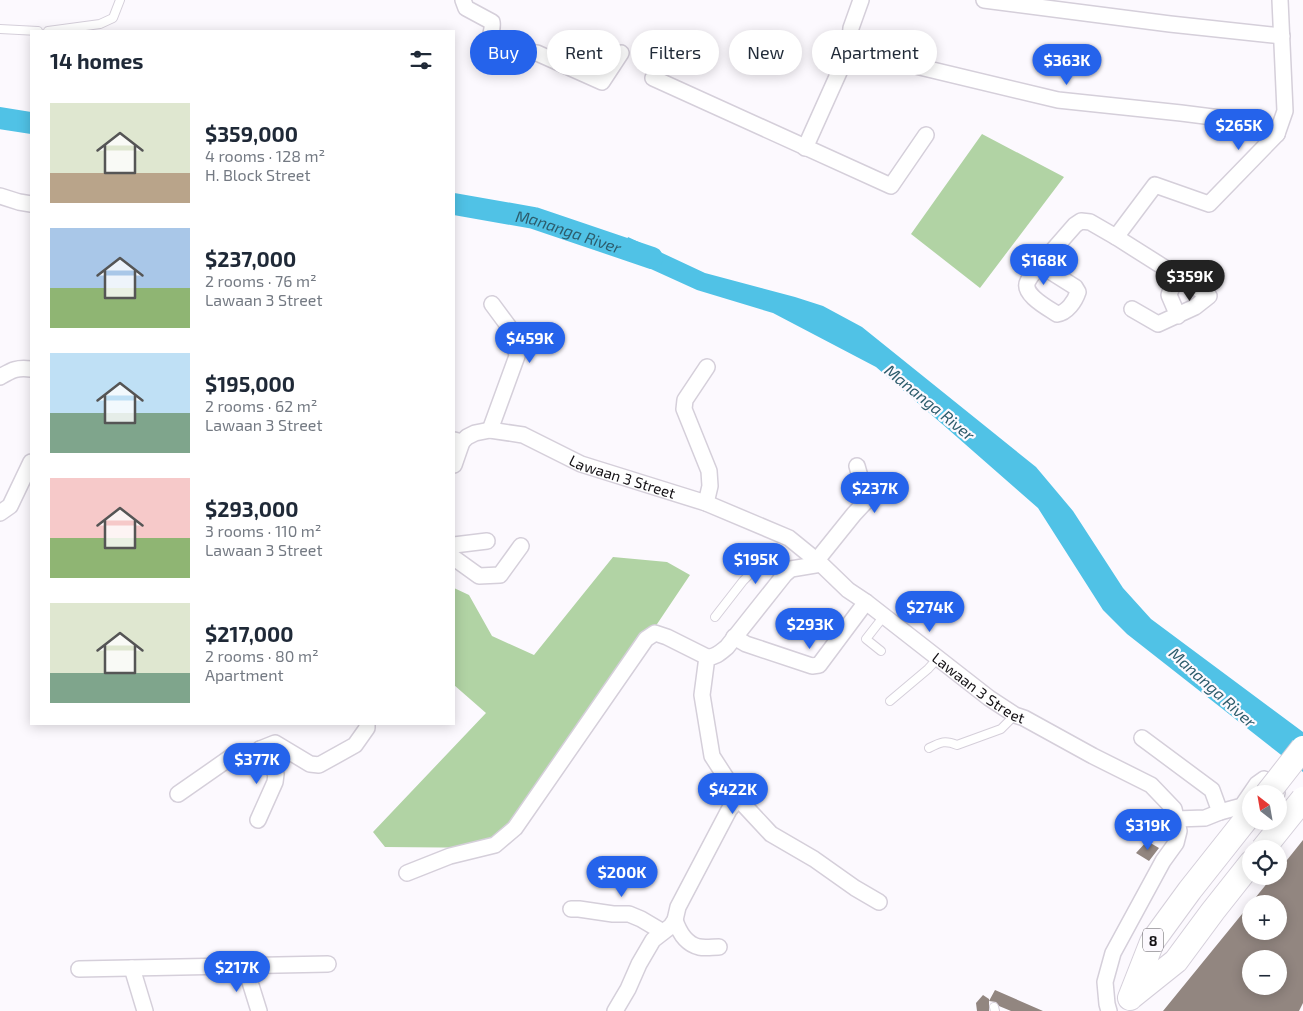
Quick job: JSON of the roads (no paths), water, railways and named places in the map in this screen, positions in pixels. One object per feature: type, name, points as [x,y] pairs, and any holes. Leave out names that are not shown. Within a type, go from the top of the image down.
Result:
[{"type":"main road","points":[[1273,785],[1303,748]]},
{"type":"main road","points":[[1270,840],[1303,799]]},
{"type":"main road","name":"8","points":[[1125,1004],[1152,942],[1242,824]]},
{"type":"main road","name":"8","points":[[1125,1004],[1176,961],[1242,875]]},
{"type":"street","points":[[463,0],[466,8],[492,22],[493,27],[487,48],[489,52],[494,55],[537,54],[547,58]]},
{"type":"street","points":[[851,30],[861,0]]},
{"type":"street","points":[[984,0],[1170,24],[1282,36]]},
{"type":"street","points":[[1116,237],[1155,185],[1208,204],[1277,134],[1285,111],[1280,0]]},
{"type":"street","points":[[937,71],[1058,100],[1252,122],[1277,134]]},
{"type":"street","points":[[586,75],[602,82],[607,75]]},
{"type":"street","points":[[805,148],[838,75]]},
{"type":"street","points":[[653,78],[891,186],[926,135]]},
{"type":"street","points":[[0,196],[30,204]]},
{"type":"street","points":[[1040,265],[1075,224],[1081,221],[1090,222],[1209,296],[1195,308],[1158,324],[1132,309]]},
{"type":"street","points":[[1176,275],[1169,295],[1178,316]]},
{"type":"street","points":[[490,430],[517,356],[512,331],[492,304]]},
{"type":"street","points":[[706,503],[710,486],[709,472],[684,409],[685,400],[707,367]]},
{"type":"street","points":[[5,374],[20,368],[30,369]]},
{"type":"street","name":"Lawaan 3 Street","points":[[458,441],[475,433],[490,430],[523,435],[582,464],[706,503],[789,538],[819,562],[848,590],[988,698],[1015,715],[1151,785],[1174,809],[1176,819]]},
{"type":"street","points":[[455,459],[458,441]]},
{"type":"street","points":[[0,513],[10,506],[30,464]]},
{"type":"street","points":[[407,873],[450,856],[495,845],[515,828],[646,639],[655,633],[710,658],[720,654],[785,574],[791,569],[819,562],[854,514],[870,497],[861,480],[857,466]]},
{"type":"street","points":[[455,545],[487,541]]},
{"type":"street","points":[[455,559],[479,576],[500,575],[521,546]]},
{"type":"street","points":[[734,637],[746,644],[812,666],[819,665],[866,602]]},
{"type":"street","points":[[707,657],[702,695],[712,756],[743,804],[770,834],[814,859],[855,888],[879,902]]},
{"type":"street","points":[[178,794],[231,757],[256,753],[275,743],[310,764],[319,765],[355,745],[367,725]]},
{"type":"street","points":[[1142,738],[1212,790],[1220,812]]},
{"type":"street","points":[[258,820],[275,782],[276,774],[260,750]]},
{"type":"street","points":[[1256,785],[1264,779],[1270,785]]},
{"type":"street","points":[[614,1011],[628,989],[639,964],[653,940],[671,926],[675,920],[678,906],[729,810],[739,798]]},
{"type":"street","points":[[1288,802],[1303,815]]},
{"type":"street","points":[[1109,1011],[1105,982],[1113,953],[1163,861],[1176,843],[1178,831],[1176,819],[1205,818],[1242,806]]},
{"type":"street","points":[[571,910],[579,909],[614,914],[630,914],[663,932]]},
{"type":"street","points":[[675,920],[678,930],[688,942],[698,947],[719,947]]},
{"type":"street","points":[[79,969],[328,964]]},
{"type":"street","points":[[245,966],[259,1011]]},
{"type":"street","points":[[132,968],[145,1011]]},
{"type":"lane","points":[[55,30],[100,24],[113,18],[120,0]]},
{"type":"lane","points":[[0,30],[30,31]]},
{"type":"lane","points":[[715,617],[753,571],[767,568],[785,574]]},
{"type":"lane","points":[[881,651],[866,638],[884,616]]},
{"type":"lane","points":[[890,701],[928,669],[938,658]]},
{"type":"lane","points":[[929,748],[939,743],[948,742],[957,745],[993,732],[1006,725],[1015,715]]},
{"type":"water","points":[[628,237],[705,273],[823,306],[862,327],[1036,467],[1073,511],[1123,588],[1151,619],[1303,732],[1303,772],[1127,634],[1103,610],[1038,508],[876,367],[773,313],[697,290],[620,255]]},
{"type":"waterway","name":"Mananga River","points":[[0,118],[30,123]]},
{"type":"waterway","name":"Mananga River","points":[[455,204],[534,218],[652,258]]}]
